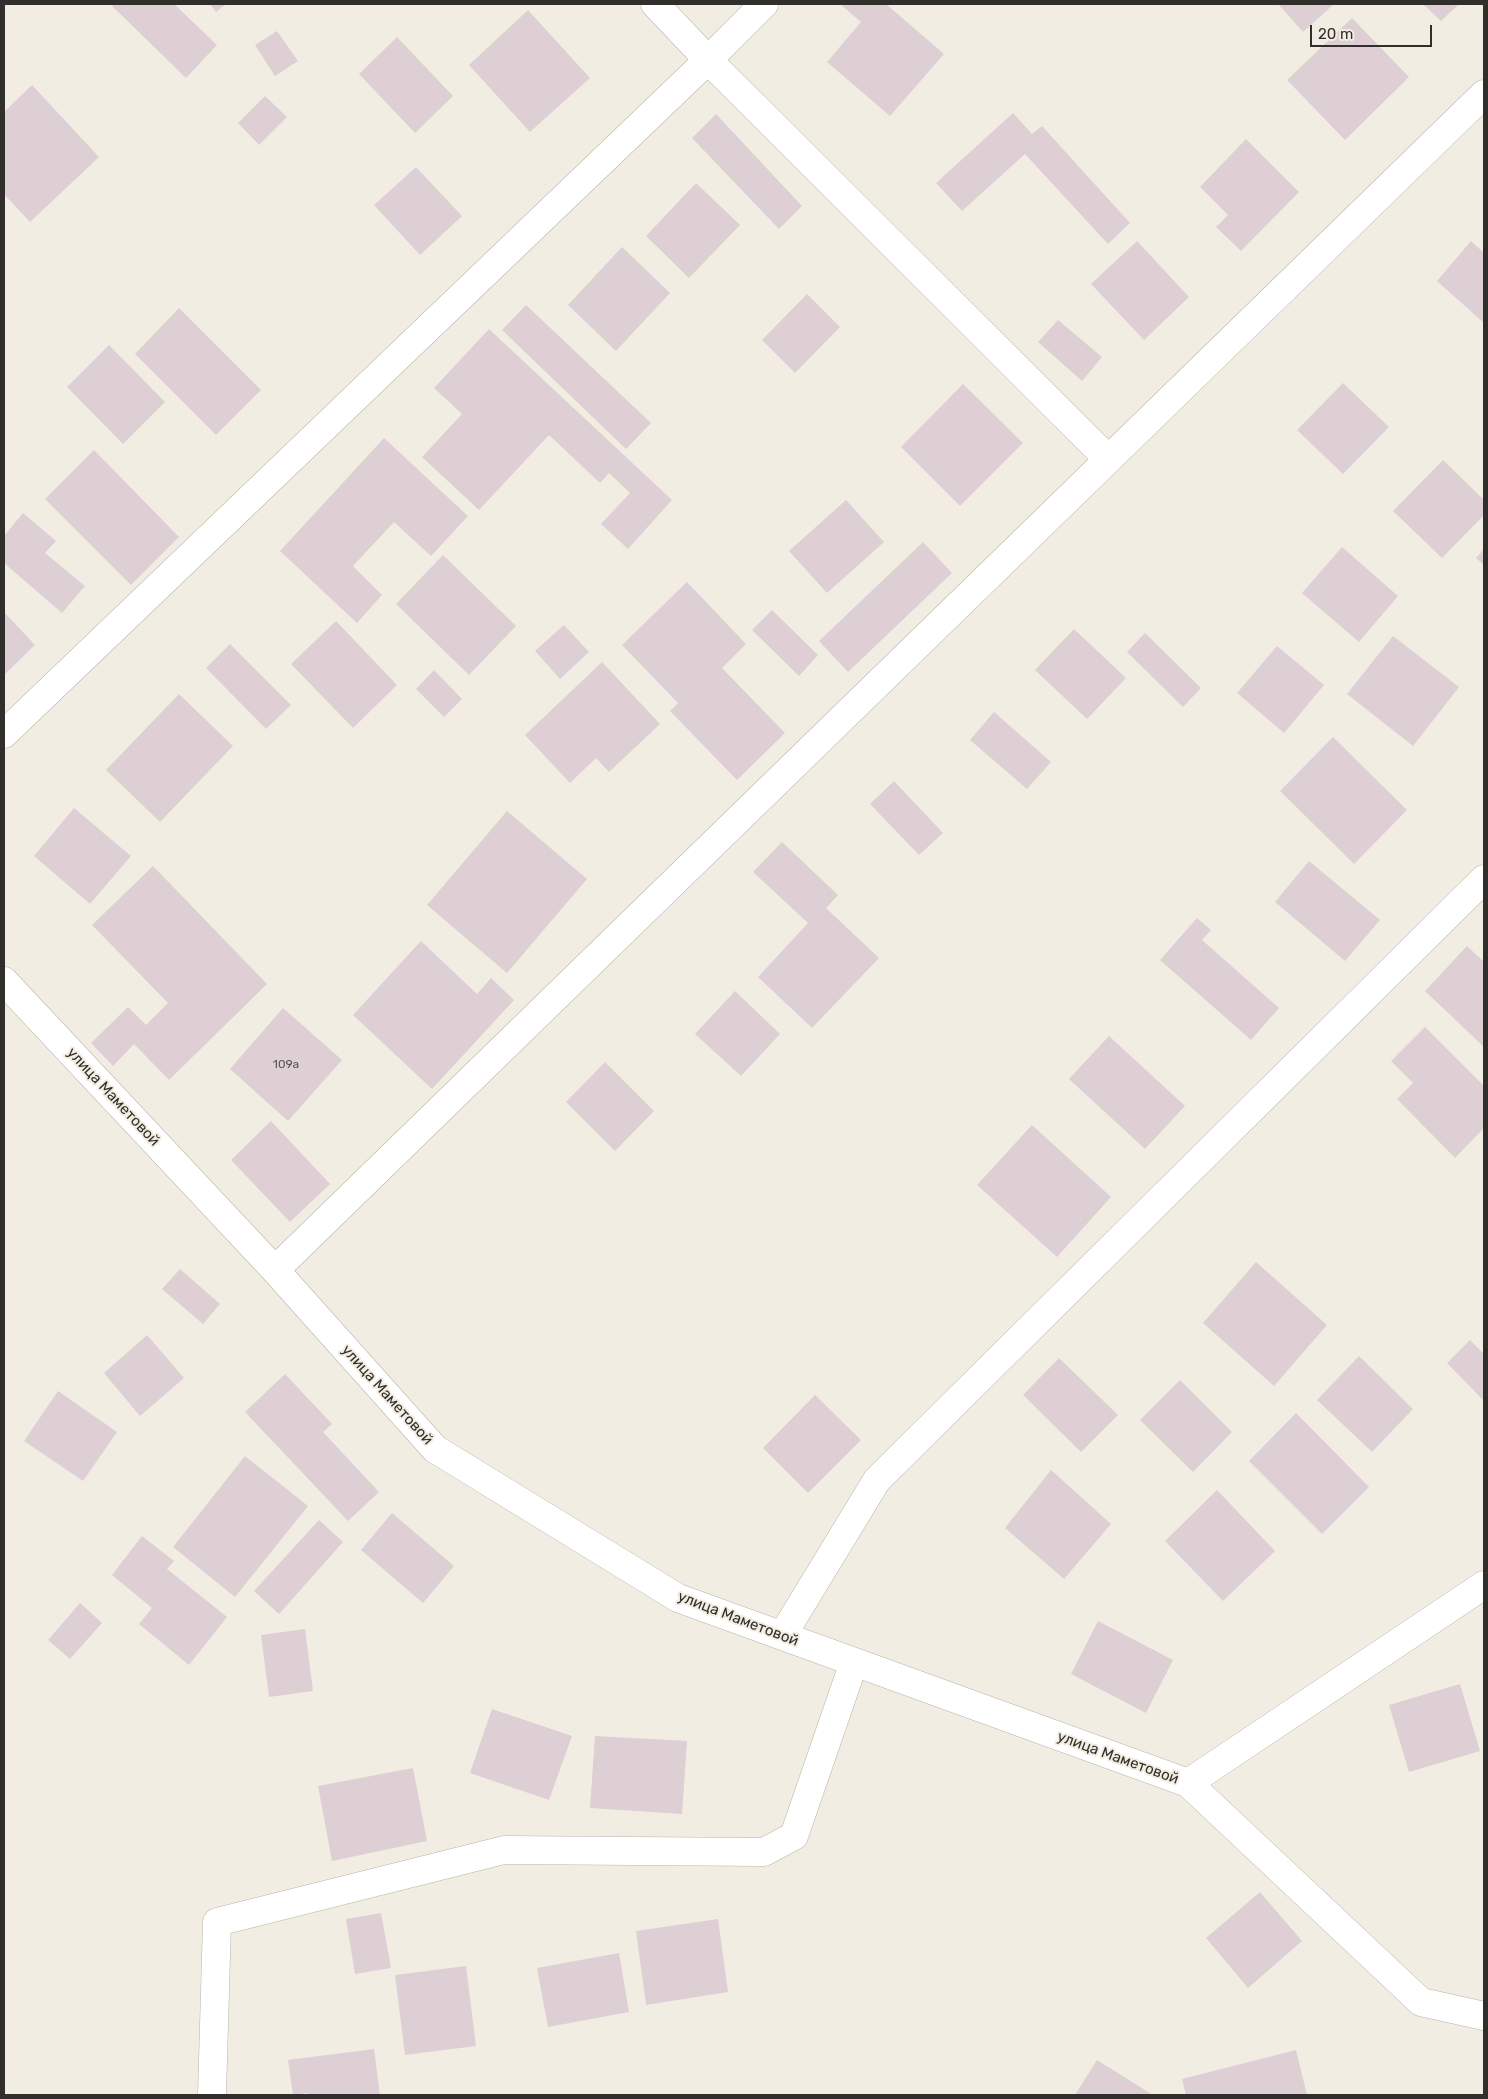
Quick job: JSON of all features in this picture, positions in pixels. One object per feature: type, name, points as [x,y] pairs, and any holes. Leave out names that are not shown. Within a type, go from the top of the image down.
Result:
[{"type":"street","points":[[655,4],[708,60],[1108,459]]},
{"type":"street","points":[[4,734],[708,60],[764,4]]},
{"type":"street","points":[[275,1270],[1484,94]]},
{"type":"street","points":[[782,1636],[877,1480],[1484,879]]},
{"type":"street","name":"улица Маметовой","points":[[4,981],[275,1270],[435,1449],[678,1598],[1188,1783],[1421,2002],[1484,2016]]},
{"type":"street","points":[[1188,1783],[1484,1585]]},
{"type":"street","points":[[212,2095],[217,1922],[504,1850],[764,1852],[794,1836],[854,1662]]},
{"type":"building","points":[[114,4],[174,4],[217,45],[186,78],[112,6]]},
{"type":"building","points":[[210,4],[226,4],[216,12]]},
{"type":"building","points":[[840,4],[886,4],[944,54],[890,116],[827,62],[861,22]]},
{"type":"building","points":[[1278,4],[1334,4],[1303,32]]},
{"type":"building","points":[[1423,4],[1459,4],[1441,21]]},
{"type":"building","points":[[528,10],[590,78],[530,132],[469,65]]},
{"type":"building","points":[[1352,18],[1409,77],[1345,140],[1287,80]]},
{"type":"building","points":[[277,31],[298,61],[275,76],[255,45]]},
{"type":"building","points":[[397,37],[453,96],[415,133],[359,74]]},
{"type":"building","points":[[32,85],[99,157],[30,222],[4,194],[4,112]]},
{"type":"building","points":[[265,96],[287,117],[259,145],[238,123]]},
{"type":"building","points":[[1013,113],[1032,134],[1042,126],[1130,223],[1108,244],[1025,154],[962,211],[936,183]]},
{"type":"building","points":[[716,114],[802,206],[779,229],[692,138]]},
{"type":"building","points":[[1246,139],[1299,192],[1241,251],[1216,227],[1228,215],[1200,187]]},
{"type":"building","points":[[416,167],[462,216],[420,255],[374,205]]},
{"type":"building","points":[[696,183],[740,225],[689,278],[646,236]]},
{"type":"building","points":[[1137,241],[1189,297],[1144,340],[1091,284]]},
{"type":"building","points":[[1471,241],[1484,253],[1484,323],[1437,281]]},
{"type":"building","points":[[622,247],[670,293],[616,351],[568,305]]},
{"type":"building","points":[[807,294],[840,327],[795,373],[762,340]]},
{"type":"building","points":[[526,305],[651,423],[626,449],[502,330]]},
{"type":"building","points":[[179,308],[261,390],[216,435],[135,354]]},
{"type":"building","points":[[1058,320],[1102,357],[1082,381],[1038,342]]},
{"type":"building","points":[[489,329],[672,500],[628,549],[601,524],[630,493],[609,473],[600,483],[549,435],[479,510],[422,457],[462,414],[434,388]]},
{"type":"building","points":[[109,345],[165,402],[123,444],[67,387]]},
{"type":"building","points":[[1343,383],[1389,427],[1343,474],[1297,430]]},
{"type":"building","points":[[963,384],[1023,443],[960,506],[901,447]]},
{"type":"building","points":[[384,438],[468,516],[431,556],[394,522],[353,566],[382,595],[357,623],[280,551]]},
{"type":"building","points":[[94,450],[179,537],[131,585],[45,499]]},
{"type":"building","points":[[1443,460],[1484,500],[1484,515],[1442,558],[1393,511]]},
{"type":"building","points":[[846,500],[884,542],[827,593],[789,551]]},
{"type":"building","points":[[23,513],[56,541],[45,553],[85,586],[62,613],[4,563],[4,536]]},
{"type":"building","points":[[923,542],[952,573],[848,672],[819,641]]},
{"type":"building","points":[[1342,547],[1398,596],[1359,642],[1302,593]]},
{"type":"building","points":[[1484,549],[1484,565],[1476,558]]},
{"type":"building","points":[[443,555],[516,626],[469,675],[396,604]]},
{"type":"building","points":[[687,582],[746,644],[722,668],[785,733],[737,780],[670,711],[678,703],[622,645]]},
{"type":"building","points":[[772,610],[818,655],[799,676],[752,630]]},
{"type":"building","points":[[4,612],[35,645],[4,675]]},
{"type":"building","points":[[336,621],[397,685],[353,728],[291,664]]},
{"type":"building","points":[[564,625],[589,652],[560,679],[535,651]]},
{"type":"building","points":[[1074,629],[1126,678],[1087,719],[1035,670]]},
{"type":"building","points":[[1145,633],[1201,688],[1183,707],[1127,652]]},
{"type":"building","points":[[1393,636],[1459,687],[1413,746],[1347,694]]},
{"type":"building","points":[[230,644],[291,705],[266,729],[206,668]]},
{"type":"building","points":[[1277,646],[1324,685],[1284,733],[1237,693]]},
{"type":"building","points":[[602,662],[660,724],[609,772],[596,758],[570,783],[525,735]]},
{"type":"building","points":[[434,670],[462,699],[444,717],[416,689]]},
{"type":"building","points":[[179,694],[233,746],[160,822],[106,770]]},
{"type":"building","points":[[994,712],[1051,762],[1027,789],[970,740]]},
{"type":"building","points":[[1333,737],[1407,810],[1354,864],[1280,791]]},
{"type":"building","points":[[894,781],[943,833],[919,855],[870,804]]},
{"type":"building","points":[[74,808],[131,856],[90,904],[34,856]]},
{"type":"building","points":[[507,811],[587,879],[507,973],[427,905]]},
{"type":"building","points":[[782,842],[838,895],[826,908],[879,958],[812,1028],[758,977],[808,923],[753,872]]},
{"type":"building","points":[[1309,861],[1380,920],[1345,961],[1275,902]]},
{"type":"building","points":[[153,866],[267,984],[169,1080],[134,1044],[113,1066],[91,1043],[128,1007],[146,1025],[168,1003],[92,925]]},
{"type":"building","points":[[1197,918],[1211,930],[1202,940],[1279,1008],[1251,1040],[1160,960]]},
{"type":"building","points":[[421,941],[477,994],[491,978],[514,1000],[432,1089],[353,1015]]},
{"type":"building","points":[[1467,946],[1484,962],[1484,1047],[1425,991]]},
{"type":"building","points":[[735,991],[780,1034],[741,1076],[695,1034]]},
{"type":"building","points":[[283,1008],[342,1060],[288,1121],[230,1069]]},
{"type":"building","points":[[1425,1027],[1484,1086],[1484,1128],[1455,1158],[1397,1099],[1413,1083],[1391,1061]]},
{"type":"building","points":[[1109,1036],[1185,1106],[1145,1149],[1069,1079]]},
{"type":"building","points":[[605,1062],[654,1111],[615,1151],[566,1102]]},
{"type":"building","points":[[271,1121],[330,1184],[290,1222],[231,1160]]},
{"type":"building","points":[[1032,1125],[1111,1197],[1057,1257],[977,1185]]},
{"type":"building","points":[[1256,1262],[1327,1325],[1274,1386],[1203,1323]]},
{"type":"building","points":[[180,1269],[220,1304],[203,1324],[162,1289]]},
{"type":"building","points":[[147,1335],[184,1378],[140,1416],[104,1373]]},
{"type":"building","points":[[1470,1340],[1484,1354],[1484,1401],[1447,1363]]},
{"type":"building","points":[[1359,1356],[1413,1409],[1372,1452],[1317,1400]]},
{"type":"building","points":[[1059,1358],[1118,1415],[1081,1452],[1023,1395]]},
{"type":"building","points":[[285,1374],[332,1424],[323,1432],[379,1492],[348,1521],[245,1412]]},
{"type":"building","points":[[1180,1380],[1232,1432],[1193,1472],[1140,1420]]},
{"type":"building","points":[[58,1391],[117,1432],[83,1481],[24,1441]]},
{"type":"building","points":[[815,1395],[861,1440],[808,1493],[763,1448]]},
{"type":"building","points":[[1296,1413],[1369,1487],[1322,1534],[1249,1461]]},
{"type":"building","points":[[245,1456],[308,1506],[235,1597],[173,1547]]},
{"type":"building","points":[[1051,1470],[1111,1524],[1064,1579],[1005,1528]]},
{"type":"building","points":[[1217,1490],[1275,1551],[1223,1601],[1165,1541]]},
{"type":"building","points":[[392,1513],[454,1566],[423,1603],[361,1550]]},
{"type":"building","points":[[319,1520],[343,1542],[279,1614],[254,1591]]},
{"type":"building","points":[[142,1536],[174,1561],[167,1569],[227,1617],[189,1665],[139,1624],[152,1608],[112,1575]]},
{"type":"building","points":[[80,1603],[102,1623],[70,1659],[48,1640]]},
{"type":"building","points":[[1098,1621],[1173,1660],[1146,1713],[1071,1674]]},
{"type":"building","points":[[305,1629],[313,1691],[269,1697],[261,1635]]},
{"type":"building","points":[[1460,1684],[1480,1751],[1409,1772],[1389,1705]]},
{"type":"building","points":[[492,1709],[572,1736],[549,1800],[470,1773]]},
{"type":"building","points":[[595,1736],[687,1741],[682,1814],[590,1808]]},
{"type":"building","points":[[413,1768],[427,1841],[332,1861],[318,1786]]},
{"type":"building","points":[[1260,1892],[1302,1941],[1248,1988],[1206,1938]]},
{"type":"building","points":[[381,1913],[391,1968],[355,1974],[346,1919]]},
{"type":"building","points":[[718,1919],[728,1992],[646,2005],[636,1931]]},
{"type":"building","points":[[619,1953],[629,2012],[548,2027],[537,1968]]},
{"type":"building","points":[[466,1966],[476,2046],[405,2055],[395,1975]]},
{"type":"building","points":[[374,2049],[380,2095],[308,2095],[307,2093],[293,2095],[288,2060]]},
{"type":"building","points":[[1296,2050],[1307,2095],[1186,2095],[1182,2079]]},
{"type":"building","points":[[1097,2060],[1153,2095],[1075,2095]]}]
